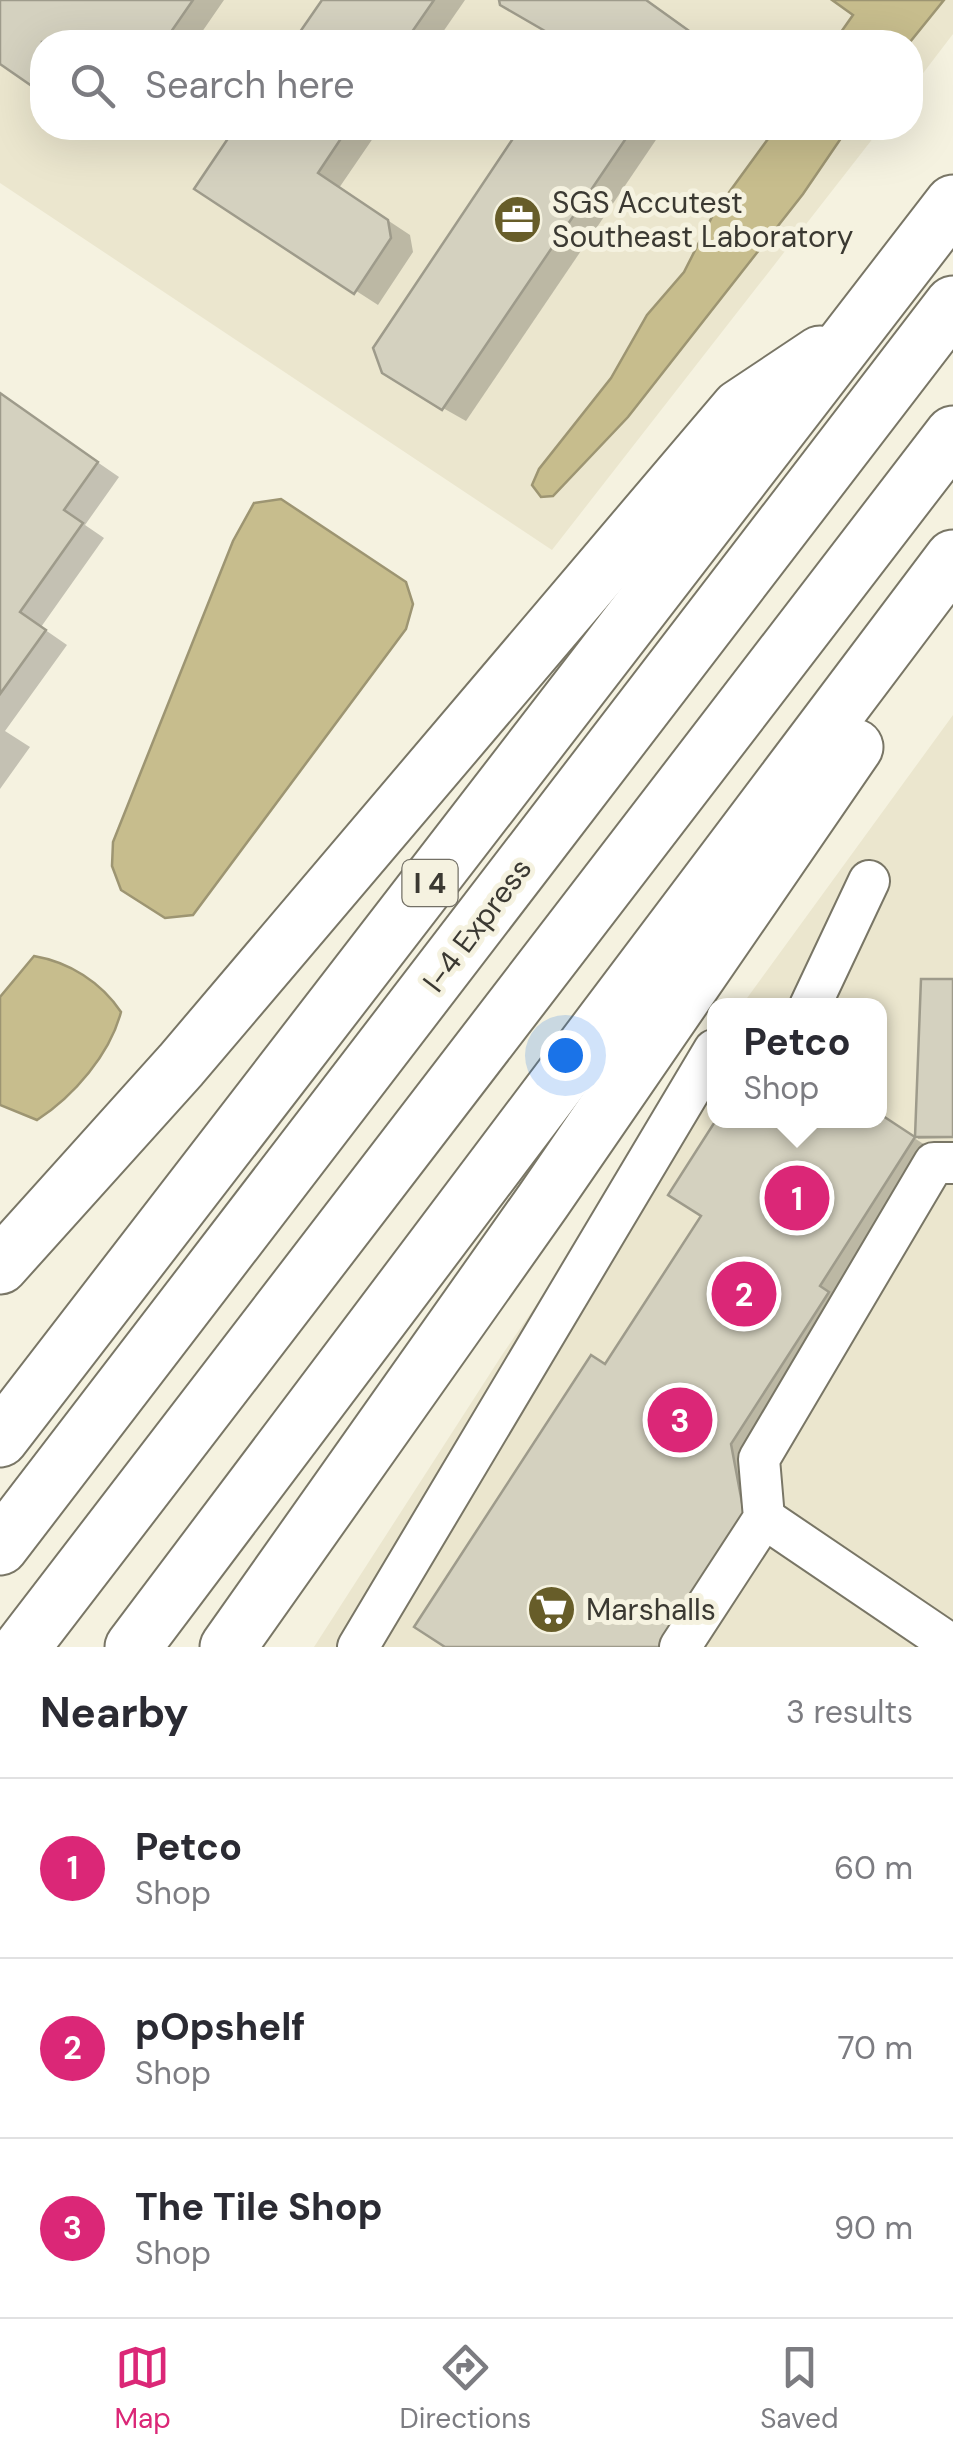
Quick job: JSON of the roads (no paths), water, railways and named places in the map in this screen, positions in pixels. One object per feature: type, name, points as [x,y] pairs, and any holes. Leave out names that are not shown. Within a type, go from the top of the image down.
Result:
[{"type":"highway","name":"I 4","points":[[0,1439],[953,203]]},
{"type":"highway","name":"I-4 Express","points":[[0,1547],[953,304]]},
{"type":"highway","points":[[0,1266],[182,1066],[739,408],[860,327]]},
{"type":"highway","points":[[22,1647],[953,434]]},
{"type":"highway","points":[[132,1647],[953,558]]},
{"type":"highway","points":[[228,1647],[543,1201],[879,711],[906,620]]},
{"type":"lane","points":[[814,998],[868,881]]},
{"type":"lane","points":[[358,1647],[707,1062]]},
{"type":"lane","points":[[680,1647],[764,1518],[758,1459],[934,1163],[953,1164]]},
{"type":"lane","points":[[764,1518],[953,1646]]},
{"type":"place","name":"SGS Accutest Southeast Laboratory","points":[[517,219]]},
{"type":"place","name":"Petco","points":[[797,1198]]},
{"type":"place","name":"pOpshelf","points":[[744,1294]]},
{"type":"place","name":"The Tile Shop","points":[[680,1420]]},
{"type":"place","name":"Marshalls","points":[[551,1609]]}]
